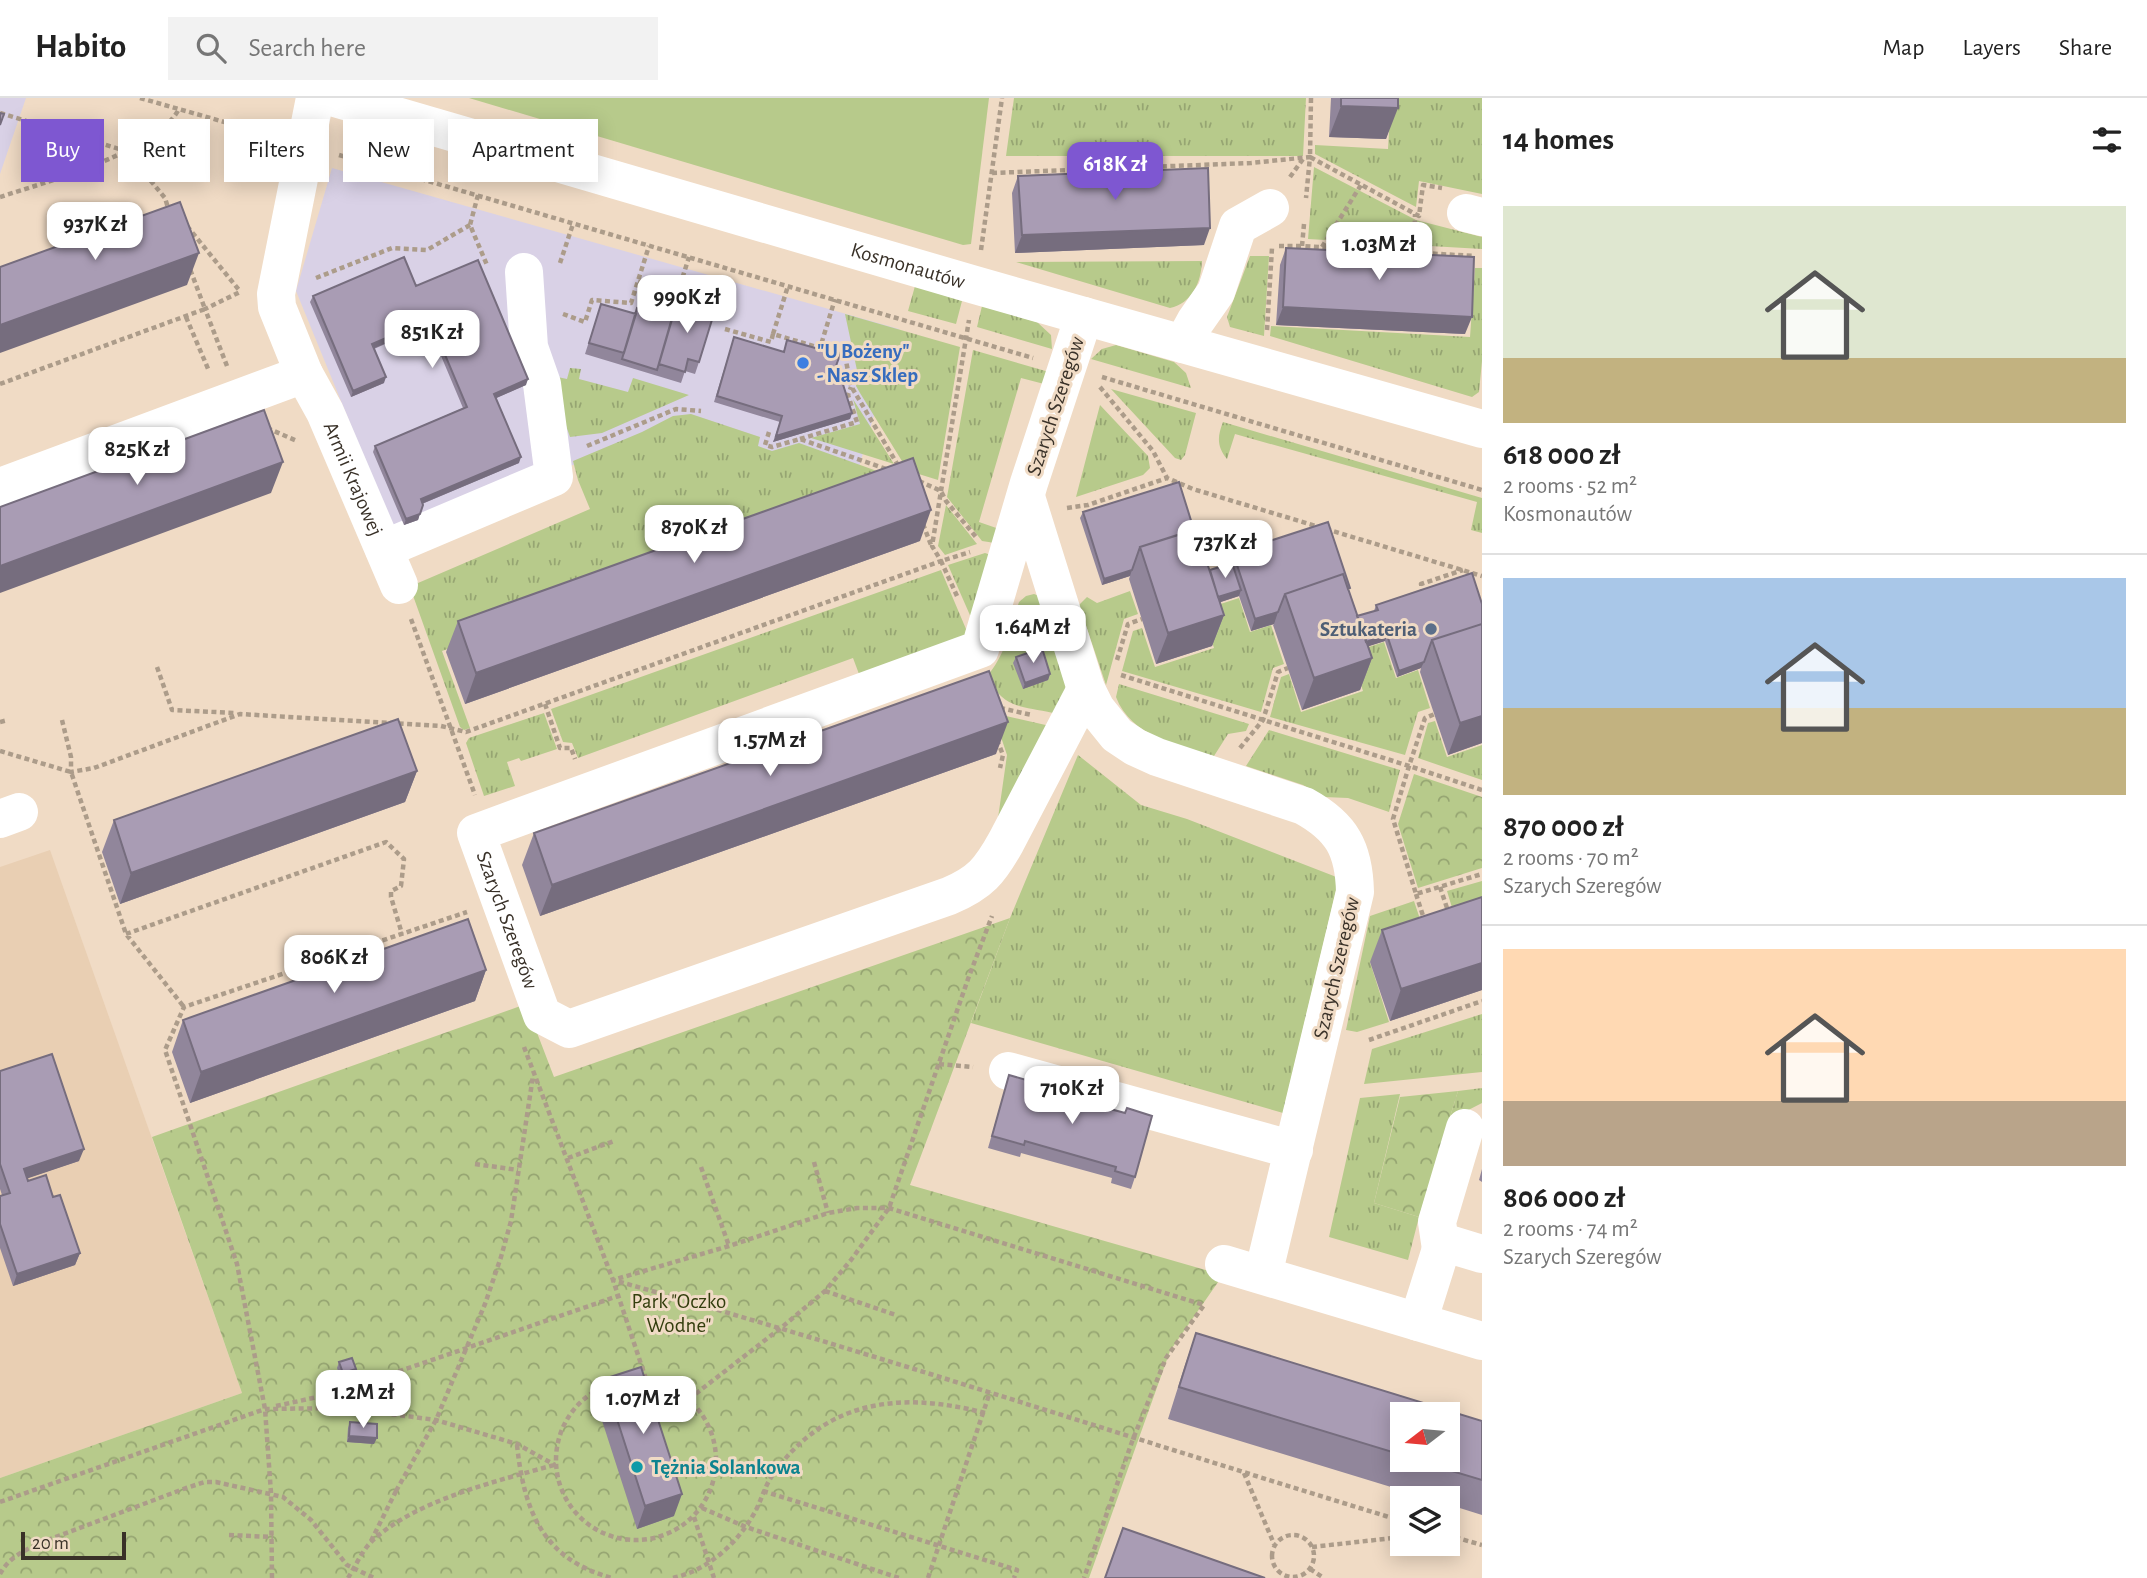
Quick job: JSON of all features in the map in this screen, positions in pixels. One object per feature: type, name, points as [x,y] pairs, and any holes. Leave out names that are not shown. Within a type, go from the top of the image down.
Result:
[{"type":"street","name":"Armii Krajowej","points":[[311,119],[315,98]]},
{"type":"street","name":"Kosmonautów","points":[[335,98],[975,285],[1482,429]]},
{"type":"street","name":"Armii Krajowej","points":[[297,182],[275,300],[304,374],[325,412],[399,585]]},
{"type":"street","points":[[1183,344],[1216,292],[1238,226],[1270,208]]},
{"type":"street","points":[[384,549],[554,477],[541,384],[528,347],[524,272]]},
{"type":"street","name":"Szarych Szeregów","points":[[1084,316],[980,649],[476,833],[531,1026],[569,1029],[936,900],[977,882],[996,860],[1100,681]]},
{"type":"street","points":[[0,486],[226,389],[304,374]]},
{"type":"street","name":"Szarych Szeregów","points":[[1026,497],[1100,681],[1106,723],[1117,735],[1157,757],[1304,806],[1326,818],[1339,832],[1348,849],[1354,869],[1355,892],[1263,1275]]},
{"type":"street","points":[[1008,1071],[1294,1150]]},
{"type":"street","points":[[1418,1322],[1441,1249],[1437,1222],[1465,1128]]},
{"type":"street","points":[[1441,1249],[1452,1245],[1482,1254]]},
{"type":"street","points":[[1224,1264],[1482,1341]]},
{"type":"path","points":[[140,98],[224,122]]},
{"type":"path","points":[[932,546],[967,338],[1002,98]]},
{"type":"path","points":[[1311,98],[1310,157],[1417,215],[1414,251]]},
{"type":"path","points":[[173,119],[179,109]]},
{"type":"path","points":[[0,113],[118,149]]},
{"type":"path","points":[[329,152],[1068,368]]},
{"type":"path","points":[[0,197],[118,154]]},
{"type":"path","points":[[152,182],[171,210]]},
{"type":"path","points":[[1321,248],[1361,184]]},
{"type":"path","points":[[0,384],[186,317],[241,291],[182,219]]},
{"type":"path","points":[[277,281],[306,282],[392,248],[427,250],[471,225]]},
{"type":"path","points":[[559,313],[585,322],[592,300],[631,303],[649,246]]},
{"type":"path","points":[[1266,343],[1272,246],[1302,246]]},
{"type":"path","points":[[671,318],[689,257]]},
{"type":"path","points":[[188,264],[205,309],[226,389]]},
{"type":"path","points":[[638,282],[677,295]]},
{"type":"path","points":[[725,329],[771,342],[788,286]]},
{"type":"path","points":[[820,348],[835,299]]},
{"type":"path","points":[[186,317],[226,389]]},
{"type":"path","points":[[773,334],[845,356],[851,386],[904,475],[800,439]]},
{"type":"path","points":[[1482,489],[1100,377],[1098,386],[1153,451],[1167,478],[1193,489],[1482,576]]},
{"type":"path","points":[[769,432],[765,445],[772,447],[857,422],[848,395],[851,386]]},
{"type":"path","points":[[552,461],[676,409],[701,411]]},
{"type":"path","points":[[266,427],[304,444]]},
{"type":"path","points":[[1026,497],[1050,506],[1078,508],[1167,478]]},
{"type":"path","points":[[916,480],[941,491],[946,501],[984,547]]},
{"type":"path","points":[[157,667],[172,710],[441,726],[466,732],[942,561],[922,522]]},
{"type":"path","points":[[1424,595],[1421,584],[1464,570]]},
{"type":"path","points":[[399,585],[486,829]]},
{"type":"path","points":[[1237,752],[1264,720],[1278,672],[1288,668]]},
{"type":"path","points":[[1100,681],[1264,720],[1482,790]]},
{"type":"path","points":[[545,704],[560,748],[571,748],[586,793]]},
{"type":"path","points":[[0,751],[71,772],[94,768],[240,713]]},
{"type":"path","points":[[1428,929],[1393,820],[1425,718],[1435,714]]},
{"type":"path","points":[[0,722],[8,720]]},
{"type":"path","points":[[62,720],[71,757],[71,772],[125,934],[184,1007]]},
{"type":"path","points":[[994,730],[1003,755],[1000,768]]},
{"type":"path","points":[[125,934],[386,842],[404,859],[401,886],[391,891],[402,934]]},
{"type":"path","points":[[1416,894],[1482,874]]},
{"type":"path","points":[[1440,887],[1451,922]]},
{"type":"path","points":[[272,1578],[273,1537],[265,1409],[237,1264],[165,1049],[184,1007],[475,909]]},
{"type":"path","points":[[689,1399],[825,1291],[889,1208],[968,979],[993,915]]},
{"type":"path","points":[[1369,1040],[1482,1001]]},
{"type":"path","points":[[348,1578],[436,1420],[467,1349],[501,1257],[511,1221],[533,1075],[531,1026]]},
{"type":"path","points":[[533,1075],[568,1158],[646,1379]]},
{"type":"path","points":[[568,1158],[614,1141]]},
{"type":"path","points":[[814,1162],[828,1213]]},
{"type":"path","points":[[475,1164],[518,1170]]},
{"type":"path","points":[[701,1167],[729,1246]]},
{"type":"path","points":[[613,1280],[828,1213],[857,1208],[889,1208],[1204,1306],[1166,1358],[1133,1439],[1084,1578]]},
{"type":"path","points":[[613,1280],[782,1327],[1390,1517]]},
{"type":"path","points":[[825,1291],[896,1315]]},
{"type":"path","points":[[0,1502],[265,1409],[336,1393],[618,1296]]},
{"type":"path","points":[[646,1379],[669,1386],[689,1399],[705,1417],[715,1439],[717,1463],[713,1486],[702,1508],[684,1525],[661,1537],[635,1541],[610,1536],[587,1524],[570,1506],[559,1483],[555,1465],[561,1431],[574,1408],[594,1390],[619,1380],[646,1379]]},
{"type":"path","points":[[928,1578],[990,1392]]},
{"type":"path","points":[[673,1578],[710,1564],[746,1527],[771,1477],[801,1442],[834,1420],[853,1411],[896,1401],[948,1404],[985,1413]]},
{"type":"path","points":[[265,1409],[345,1408],[436,1420],[517,1444],[555,1465]]},
{"type":"path","points":[[517,1444],[520,1474],[531,1512],[541,1531],[576,1563],[612,1578]]},
{"type":"path","points":[[370,1542],[409,1515],[435,1502],[555,1465]]},
{"type":"path","points":[[1244,1473],[1275,1544]]},
{"type":"path","points":[[0,1574],[4,1565],[17,1553],[40,1543],[198,1484],[216,1482],[283,1497],[305,1514],[339,1558],[354,1569],[374,1578]]},
{"type":"path","points":[[763,1491],[1017,1570],[1014,1578]]},
{"type":"path","points":[[702,1508],[746,1527],[899,1578]]},
{"type":"path","points":[[694,1517],[714,1578]]},
{"type":"path","points":[[1291,1534],[1303,1538],[1312,1547],[1314,1559],[1310,1569],[1304,1574],[1290,1577],[1277,1571],[1271,1558],[1275,1544],[1279,1539],[1291,1534]]},
{"type":"path","points":[[229,1535],[273,1537]]},
{"type":"path","points":[[1312,1547],[1390,1537]]},
{"type":"path","points":[[1460,1539],[1482,1545]]},
{"type":"path","points":[[1310,1569],[1324,1578]]},
{"type":"shaded area","points":[[0,98],[26,98],[0,174]]},
{"type":"shaded area","points":[[332,168],[343,171],[343,182],[381,182],[899,329],[852,491],[645,435],[397,538],[296,291]]},
{"type":"shaded area","points":[[50,850],[242,1393],[0,1478],[0,867]]},
{"type":"green space","points":[[469,98],[989,98],[971,244],[963,245],[598,136],[598,119],[540,119]]},
{"type":"green space","points":[[1014,98],[1306,98],[1303,156],[1006,156]]},
{"type":"green space","points":[[1391,98],[1482,98],[1482,194],[1419,181],[1416,207],[1315,154],[1315,145],[1388,149]]},
{"type":"green space","points":[[1314,167],[1416,220],[1482,237],[1482,249],[1308,239]]},
{"type":"green space","points":[[1250,256],[1269,256],[1264,336],[1230,327],[1227,317]]},
{"type":"green space","points":[[1202,261],[1200,277],[1190,297],[1170,308],[1016,262]]},
{"type":"green space","points":[[1475,268],[1482,268],[1482,361],[1479,392],[1472,397],[1270,336],[1271,326],[1470,337]]},
{"type":"green space","points":[[915,286],[962,301],[956,324],[908,311]]},
{"type":"green space","points":[[982,306],[1037,322],[1051,335],[1052,349],[977,327]]},
{"type":"green space","points":[[845,314],[960,347],[938,480],[909,471],[856,386],[858,375]]},
{"type":"green space","points":[[1116,345],[1174,362],[1186,373],[1191,388],[1091,359],[1102,349]]},
{"type":"green space","points":[[973,350],[1049,372],[1048,385],[1021,378],[979,522],[1005,531],[995,543],[982,541],[947,497]]},
{"type":"green space","points":[[570,368],[581,369],[579,379],[628,392],[633,378],[689,395],[602,433],[570,437],[555,394],[553,376],[567,379]]},
{"type":"green space","points":[[1111,389],[1196,413],[1185,455],[1181,460],[1175,458]]},
{"type":"green space","points":[[853,399],[894,464],[811,438],[860,424]]},
{"type":"green space","points":[[1100,405],[1148,456],[1150,468],[1143,475],[1076,497]]},
{"type":"green space","points":[[691,414],[760,437],[758,446],[772,451],[799,443],[902,480],[904,485],[442,651],[470,728],[464,730],[460,727],[401,562],[418,583],[590,509],[573,461],[673,416]]},
{"type":"green space","points":[[1223,422],[1482,498],[1482,533],[1471,530],[1477,502],[1235,434],[1227,459],[1219,442]]},
{"type":"green space","points":[[946,505],[977,544],[945,555],[938,546]]},
{"type":"green space","points":[[985,553],[994,556],[976,629],[948,565]]},
{"type":"green space","points":[[941,570],[966,629],[965,638],[862,682],[853,658],[578,758],[572,743],[563,742],[551,709]]},
{"type":"green space","points":[[1130,591],[1138,614],[1124,619],[1106,685],[1079,605],[1087,597],[1097,603]]},
{"type":"green space","points":[[1034,594],[1042,597],[1072,682],[1053,713],[1022,707],[1006,700],[993,687],[987,676],[1003,650],[1019,602]]},
{"type":"green space","points":[[1239,598],[1250,632],[1271,625],[1284,664],[1273,668],[1261,712],[1122,671],[1133,631],[1142,628],[1155,667],[1214,648],[1202,610]]},
{"type":"green space","points":[[1384,642],[1396,678],[1418,670],[1430,708],[1418,712],[1405,755],[1270,717],[1281,677],[1289,674],[1301,712],[1363,691],[1350,653]]},
{"type":"green space","points":[[1119,684],[1249,724],[1246,731],[1228,734],[1214,756],[1186,748],[1157,737],[1133,722],[1116,697]]},
{"type":"green space","points":[[544,713],[557,749],[521,761],[519,758],[507,762],[515,786],[484,796],[466,743],[469,738]]},
{"type":"green space","points":[[993,713],[1050,726],[996,832],[1007,755]]},
{"type":"green space","points":[[1435,721],[1447,757],[1482,745],[1482,780],[1418,758],[1428,723]]},
{"type":"green space","points":[[1269,730],[1400,770],[1389,812],[1348,798],[1324,797],[1303,785],[1246,766]]},
{"type":"green space","points":[[1078,755],[1141,805],[1187,819],[1339,878],[1283,1113],[971,1023],[1010,918]]},
{"type":"green space","points":[[1414,774],[1482,797],[1482,868],[1418,888],[1398,824]]},
{"type":"green space","points":[[1482,881],[1482,908],[1453,911],[1447,891]]},
{"type":"green space","points":[[1414,901],[1421,922],[1400,951],[1370,962],[1389,1022],[1357,1032],[1346,1030],[1370,916]]},
{"type":"green space","name":"Park \"Oczko Wodne\"","points":[[1010,918],[910,1185],[1223,1275],[1170,1351],[1089,1578],[0,1578],[0,1478],[242,1393],[152,1137],[526,1004],[554,1077]]},
{"type":"green space","points":[[1482,1014],[1482,1072],[1364,1084],[1372,1049]]},
{"type":"green space","points":[[1482,1088],[1482,1103],[1449,1120],[1458,1091]]},
{"type":"green space","points":[[1458,1091],[1419,1217],[1374,1203],[1400,1097]]},
{"type":"green space","points":[[1400,1094],[1374,1203],[1419,1217],[1408,1260],[1329,1237],[1360,1098]]},
{"type":"building","points":[[1341,98],[1398,98],[1398,108],[1341,106]]},
{"type":"building","points":[[1208,168],[1210,228],[1022,235],[1018,176]]},
{"type":"building","points":[[180,202],[199,253],[0,325],[0,267]]},
{"type":"building","points":[[1286,248],[1474,257],[1472,317],[1283,307]]},
{"type":"building","points":[[404,257],[416,286],[478,260],[528,379],[494,394],[521,457],[421,499],[423,505],[420,514],[406,519],[375,446],[467,407],[430,319],[372,344],[386,377],[353,391],[313,296]]},
{"type":"building","points":[[678,299],[715,310],[699,362],[688,359],[685,372],[659,364]]},
{"type":"building","points":[[601,304],[636,314],[624,353],[589,343]]},
{"type":"building","points":[[637,308],[672,318],[657,370],[622,359]]},
{"type":"building","points":[[734,337],[784,352],[787,340],[840,355],[833,374],[840,375],[852,413],[776,436],[782,416],[717,396]]},
{"type":"building","points":[[264,410],[283,462],[0,566],[0,507]]},
{"type":"building","points":[[913,458],[931,510],[476,673],[458,621]]},
{"type":"building","points":[[1179,482],[1194,530],[1140,547],[1132,570],[1104,579],[1083,512]]},
{"type":"building","points":[[1328,522],[1350,588],[1348,589],[1343,574],[1285,594],[1278,612],[1255,619],[1233,553]]},
{"type":"building","points":[[1196,529],[1224,615],[1168,633],[1140,547]]},
{"type":"building","points":[[1232,563],[1241,590],[1218,597],[1210,570]]},
{"type":"building","name":"Sztukateria","points":[[1472,573],[1482,604],[1482,624],[1432,640],[1424,662],[1399,671],[1387,635],[1366,642],[1357,616],[1378,610],[1376,605]]},
{"type":"building","points":[[1343,574],[1372,658],[1314,678],[1285,594]]},
{"type":"building","points":[[1482,624],[1482,716],[1460,723],[1432,640]]},
{"type":"building","points":[[1042,648],[1050,674],[1025,683],[1016,657]]},
{"type":"building","points":[[989,671],[1008,722],[552,885],[534,833]]},
{"type":"building","points":[[398,719],[417,771],[131,873],[114,820]]},
{"type":"building","points":[[1482,897],[1482,963],[1401,989],[1382,930]]},
{"type":"building","points":[[468,919],[486,970],[201,1072],[183,1020]]},
{"type":"building","points":[[52,1054],[84,1149],[24,1169],[28,1181],[46,1175],[53,1197],[60,1195],[80,1253],[17,1274],[0,1224],[0,1196],[10,1193],[0,1164],[0,1071]]},
{"type":"building","points":[[1009,1075],[1040,1084],[1039,1089],[1079,1100],[1080,1095],[1105,1103],[1103,1107],[1125,1113],[1127,1108],[1152,1116],[1135,1177],[1115,1171],[1116,1167],[1025,1141],[1024,1145],[992,1136]]},
{"type":"building","points":[[1196,1333],[1420,1402],[1390,1402],[1390,1451],[1179,1387]]},
{"type":"building","points":[[352,1358],[356,1369],[343,1373],[339,1362]]},
{"type":"building","points":[[641,1367],[682,1494],[645,1506],[604,1379]]},
{"type":"building","points":[[1460,1414],[1482,1421],[1482,1480],[1455,1472],[1460,1472]]},
{"type":"building","points":[[350,1422],[377,1424],[377,1438],[349,1436]]},
{"type":"building","points":[[1123,1528],[1265,1578],[1105,1578]]},
{"type":"place","name":"\"U Bożeny\" - Nasz Sklep","points":[[803,363]]},
{"type":"place","name":"Sztukateria","points":[[1431,629]]},
{"type":"place","name":"Tężnia Solankowa","points":[[637,1467]]}]
